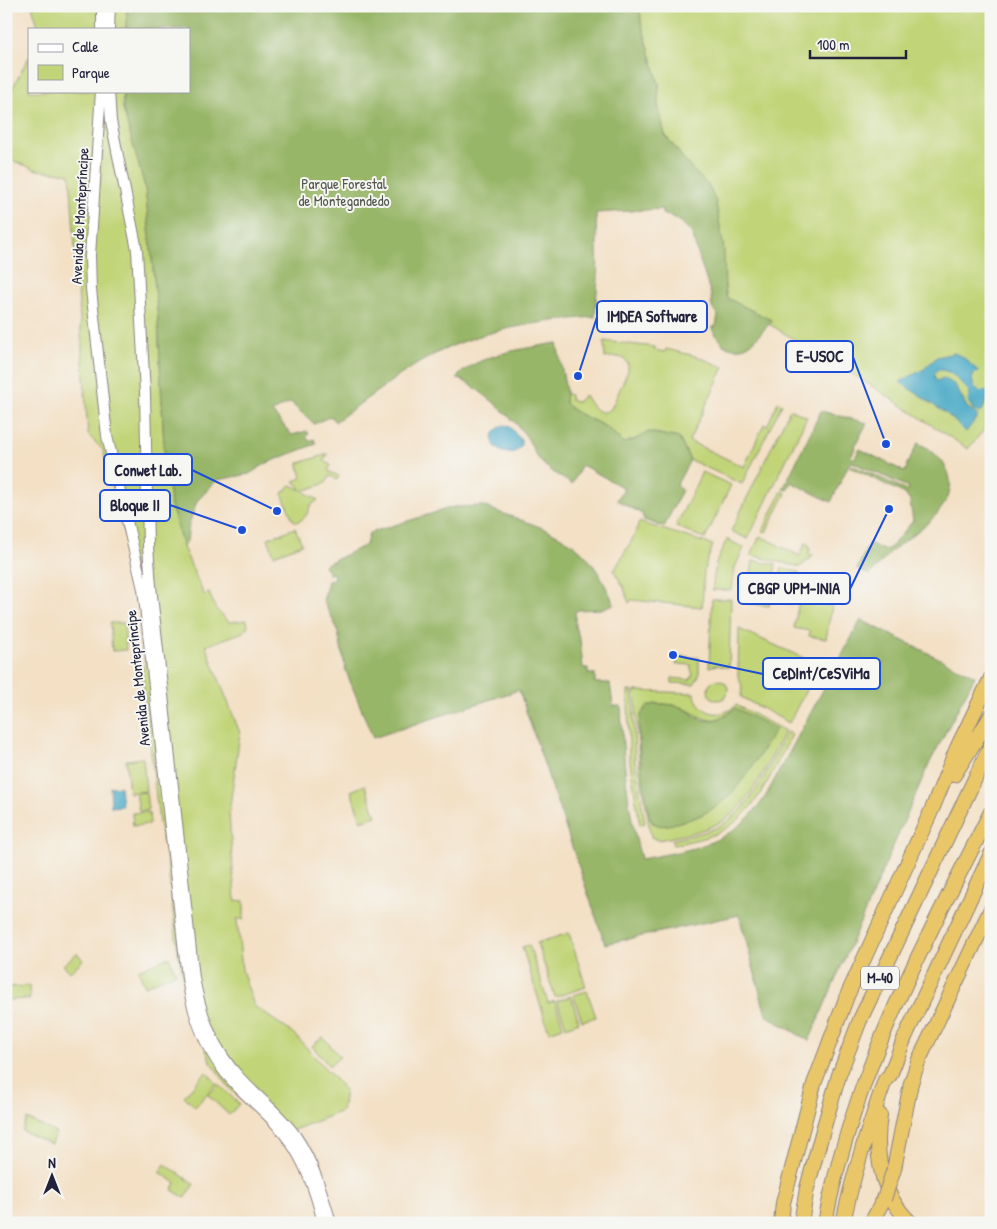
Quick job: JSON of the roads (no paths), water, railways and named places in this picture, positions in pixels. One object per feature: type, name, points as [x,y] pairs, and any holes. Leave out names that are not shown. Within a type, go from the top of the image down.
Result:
[{"type":"highway","points":[[781,1223],[783,1202],[814,1084],[833,1032],[858,971],[933,807],[957,748],[991,678]]},
{"type":"highway","points":[[933,807],[991,716]]},
{"type":"highway","name":"M-40","points":[[801,1223],[807,1188],[823,1130],[860,1020],[991,745]]},
{"type":"highway","name":"M-40","points":[[825,1223],[831,1191],[846,1137],[864,1079],[882,1034],[910,973],[991,812]]},
{"type":"highway","points":[[843,1223],[849,1193],[864,1141],[886,1080],[890,1075],[905,1037],[991,854]]},
{"type":"highway","points":[[871,1223],[884,1199],[894,1169],[911,1083],[918,1062],[991,909]]},
{"type":"highway","points":[[890,1075],[891,1082],[880,1115],[877,1134],[878,1156],[884,1183],[893,1202],[911,1223]]},
{"type":"highway","points":[[772,1223],[783,1202]]},
{"type":"street","points":[[102,6],[102,28]]},
{"type":"street","points":[[109,28],[110,6]]},
{"type":"street","name":"Avenida de Montepríncipe","points":[[101,92],[100,135],[90,256],[92,288],[107,436],[143,589],[191,1004],[200,1032],[220,1066],[234,1084],[271,1118],[294,1146],[309,1176],[324,1223]]},
{"type":"street","name":"Avenida de Montepríncipe","points":[[109,92],[112,121],[137,250],[145,393],[148,546],[151,586],[194,978],[204,1019],[216,1047],[239,1077],[276,1112],[300,1143],[316,1174],[331,1223]]},
{"type":"water","points":[[954,353],[963,357],[977,370],[978,372],[974,374],[972,380],[974,387],[981,392],[987,390],[991,392],[980,413],[974,411],[968,401],[970,392],[956,377],[943,370],[937,370],[934,374],[936,381],[944,378],[955,385],[967,407],[978,416],[966,432],[948,415],[900,382],[924,369],[937,357]]},
{"type":"water","points":[[503,425],[509,426],[521,440],[521,446],[516,451],[503,452],[497,449],[494,444],[493,438],[496,431]]},
{"type":"water","points":[[120,786],[122,806],[111,807],[110,787]]},
{"type":"place","name":"IMDEA Software","points":[[578,376]]},
{"type":"place","name":"E-USOC","points":[[886,444]]},
{"type":"place","name":"CBGP UPM-INIA","points":[[889,509]]},
{"type":"place","name":"Conwet Lab.","points":[[277,511]]},
{"type":"place","name":"Bloque II","points":[[242,530]]},
{"type":"place","name":"CeDInt/CeSViMa","points":[[673,655]]},
{"type":"park label","name":"Parque Forestal de Montegandedo","points":[[344,192]]}]
